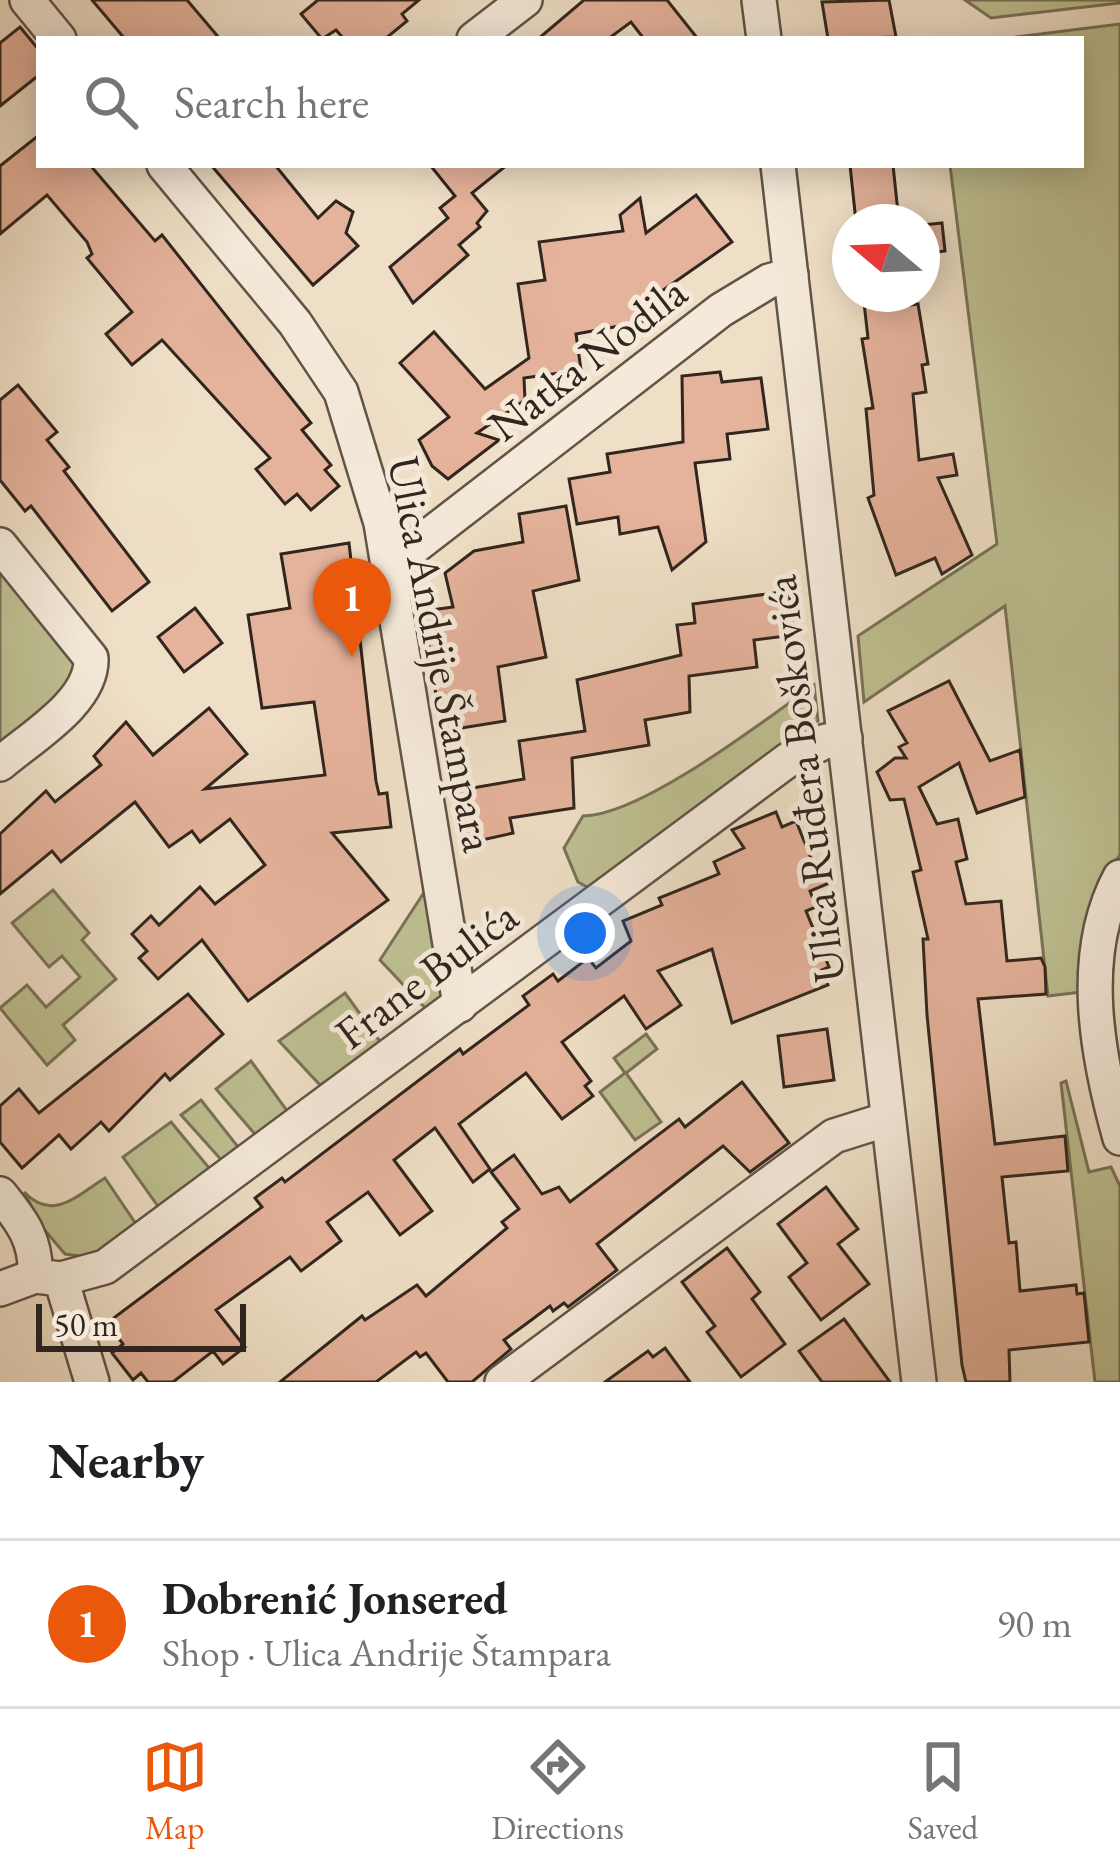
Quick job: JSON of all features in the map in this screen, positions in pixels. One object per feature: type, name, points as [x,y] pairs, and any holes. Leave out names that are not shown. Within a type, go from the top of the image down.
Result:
[{"type":"street","points":[[27,0],[57,36]]},
{"type":"street","points":[[478,36],[525,0]]},
{"type":"street","points":[[759,0],[764,36]]},
{"type":"street","name":"Ulica Andrije Štampara","points":[[167,168],[296,322],[341,392],[381,523],[460,1005]]},
{"type":"street","name":"Ulica Ruđera Boškovića","points":[[778,168],[919,1382]]},
{"type":"street","name":"Natka Nodila","points":[[387,568],[721,310],[769,281],[791,275]]},
{"type":"street","points":[[0,545],[91,658],[92,668],[70,703],[0,764]]},
{"type":"street","name":"Frane Bulića","points":[[0,1289],[105,1268],[788,760],[826,741],[845,738]]},
{"type":"street","points":[[1120,877],[1098,939],[1096,995],[1120,1138]]},
{"type":"street","points":[[502,1382],[834,1136],[888,1119]]},
{"type":"street","points":[[0,1194],[29,1233],[92,1382]]},
{"type":"green space","points":[[965,0],[1120,0],[1120,3],[991,18]]},
{"type":"green space","points":[[1120,24],[1120,855],[1087,920],[1082,992],[1048,996],[1005,606],[864,702],[858,636],[997,544],[950,168],[1084,168],[1084,36],[1025,36]]},
{"type":"green space","points":[[0,570],[76,666],[66,691],[0,747]]},
{"type":"green space","points":[[814,685],[818,721],[605,880],[589,888],[578,882],[564,848],[583,816],[608,812],[669,784]]},
{"type":"green space","points":[[53,890],[89,933],[82,940],[116,979],[63,1025],[75,1040],[47,1065],[0,1008],[27,985],[46,1007],[80,977],[62,956],[49,967],[12,923]]},
{"type":"green space","points":[[423,894],[430,898],[446,992],[429,1012],[380,960]]},
{"type":"green space","points":[[345,993],[384,1047],[320,1085],[279,1041]]},
{"type":"green space","points":[[646,1034],[657,1049],[626,1073],[661,1122],[635,1140],[600,1092],[625,1073],[614,1058]]},
{"type":"green space","points":[[251,1061],[288,1112],[260,1140],[216,1089]]},
{"type":"green space","points":[[1066,1081],[1089,1172],[1111,1167],[1120,1186],[1120,1382],[1095,1382],[1061,1083]]},
{"type":"green space","points":[[201,1100],[242,1152],[225,1164],[181,1115]]},
{"type":"green space","points":[[171,1122],[214,1174],[162,1212],[123,1157]]},
{"type":"green space","points":[[105,1178],[140,1230],[87,1257],[65,1254],[42,1227],[24,1192],[35,1201],[55,1206]]},
{"type":"building","points":[[92,0],[187,0],[217,36],[122,36]]},
{"type":"building","points":[[318,0],[419,0],[402,14],[407,21],[389,36],[341,36],[336,30],[319,36],[301,14]]},
{"type":"building","points":[[584,0],[667,0],[696,36],[642,36],[631,22],[612,36],[542,36]]},
{"type":"building","points":[[889,0],[896,36],[828,36],[822,2]]},
{"type":"building","points":[[20,27],[36,46],[36,77],[0,106],[0,43]]},
{"type":"building","points":[[36,137],[36,168],[93,168],[155,241],[162,235],[311,423],[302,430],[331,465],[325,470],[339,486],[311,510],[297,494],[285,504],[256,469],[270,458],[162,340],[132,365],[106,334],[132,312],[87,258],[92,254],[87,242],[47,195],[0,234],[0,166]]},
{"type":"building","points":[[214,168],[277,168],[318,218],[336,201],[353,212],[346,233],[358,246],[313,285]]},
{"type":"building","points":[[432,168],[503,168],[472,193],[487,211],[477,223],[480,227],[459,245],[468,255],[413,303],[390,267],[448,218],[440,208],[455,196]]},
{"type":"building","points":[[850,168],[893,168],[897,204],[854,204]]},
{"type":"building","points":[[696,195],[732,242],[649,300],[652,320],[576,334],[581,370],[524,378],[525,400],[477,433],[499,440],[448,479],[432,466],[419,440],[449,417],[400,363],[434,332],[485,389],[529,358],[518,284],[545,280],[539,242],[623,231],[620,215],[640,198],[646,233]]},
{"type":"building","points":[[940,223],[945,251],[940,252]]},
{"type":"building","points":[[865,312],[919,312],[928,364],[922,365],[926,392],[913,394],[919,460],[953,454],[957,475],[938,478],[972,555],[942,574],[935,558],[896,575],[868,498],[874,495],[866,409],[873,408],[862,339],[868,338]]},
{"type":"building","points":[[720,372],[722,382],[761,378],[768,429],[727,434],[730,459],[695,463],[706,542],[672,570],[658,527],[620,534],[618,517],[577,524],[569,479],[610,472],[607,454],[683,442],[682,376]]},
{"type":"building","points":[[18,385],[57,432],[47,440],[69,467],[64,471],[149,582],[112,611],[31,506],[25,511],[0,480],[0,400]]},
{"type":"building","points":[[566,506],[579,580],[533,591],[546,657],[498,667],[505,721],[449,730],[444,694],[436,695],[424,611],[453,607],[445,573],[474,551],[523,542],[519,514]]},
{"type":"building","points":[[349,543],[376,781],[379,794],[387,793],[391,827],[332,833],[388,900],[248,1001],[202,940],[158,979],[139,958],[147,951],[132,934],[151,916],[159,925],[200,887],[215,904],[265,865],[230,819],[200,842],[192,831],[169,847],[135,802],[61,862],[52,851],[0,894],[0,834],[46,791],[55,802],[101,765],[94,756],[126,722],[153,755],[209,708],[247,754],[205,789],[325,775],[314,702],[262,708],[248,615],[290,608],[281,554]]},
{"type":"building","points":[[789,591],[794,635],[754,640],[757,667],[689,676],[690,712],[645,720],[649,745],[572,758],[574,808],[510,818],[513,833],[464,844],[455,791],[524,779],[519,741],[585,731],[577,680],[681,655],[677,625],[695,623],[693,604]]},
{"type":"building","points":[[195,608],[222,643],[184,672],[158,637]]},
{"type":"building","points":[[949,681],[990,761],[1020,750],[1025,797],[977,813],[959,763],[919,787],[937,824],[958,819],[967,859],[956,862],[966,904],[1001,901],[1007,961],[1041,958],[1045,967],[1046,994],[978,999],[995,1144],[1065,1136],[1068,1171],[1002,1177],[1009,1243],[1016,1242],[1020,1291],[1076,1285],[1077,1294],[1084,1293],[1089,1342],[1009,1350],[1010,1382],[966,1382],[962,1365],[927,1015],[923,939],[928,939],[913,872],[921,870],[904,799],[890,800],[877,772],[895,758],[906,758],[899,747],[907,743],[888,711]]},
{"type":"building","points":[[776,812],[782,827],[796,821],[813,863],[823,859],[832,882],[810,891],[816,907],[806,911],[829,967],[822,970],[828,985],[732,1023],[712,949],[658,971],[681,1005],[646,1029],[624,996],[562,1042],[591,1081],[585,1086],[593,1096],[562,1119],[526,1073],[459,1124],[490,1169],[473,1182],[435,1128],[394,1160],[432,1211],[400,1235],[368,1192],[327,1222],[341,1241],[301,1271],[290,1257],[216,1310],[245,1347],[223,1364],[213,1351],[173,1382],[148,1382],[141,1373],[133,1380],[112,1353],[123,1344],[107,1323],[262,1207],[255,1198],[282,1178],[285,1182],[460,1049],[463,1054],[529,1005],[523,996],[553,974],[558,981],[588,958],[596,968],[631,941],[623,921],[662,905],[659,898],[719,874],[714,862],[744,848],[732,830]]},
{"type":"building","points":[[188,994],[223,1034],[170,1080],[165,1074],[109,1131],[101,1122],[71,1149],[59,1135],[22,1168],[0,1142],[0,1106],[19,1089],[39,1113]]},
{"type":"building","points":[[827,1029],[834,1080],[784,1087],[778,1036]]},
{"type":"building","points":[[742,1082],[789,1143],[750,1172],[723,1146],[597,1244],[617,1270],[568,1307],[564,1303],[553,1311],[550,1306],[504,1340],[511,1349],[472,1382],[448,1382],[426,1353],[420,1357],[416,1352],[376,1382],[280,1382],[362,1316],[365,1320],[417,1285],[426,1296],[507,1228],[502,1222],[519,1209],[491,1172],[514,1155],[542,1194],[559,1187],[570,1202],[679,1119],[685,1127]]},
{"type":"building","points":[[826,1187],[858,1229],[838,1244],[869,1284],[821,1320],[789,1277],[807,1263],[778,1224]]},
{"type":"building","points":[[727,1248],[760,1292],[752,1299],[785,1344],[741,1377],[707,1332],[715,1326],[682,1282]]},
{"type":"building","points":[[844,1319],[890,1382],[822,1382],[799,1351]]},
{"type":"building","points":[[665,1348],[690,1382],[605,1382],[648,1351],[653,1357]]},
{"type":"place","name":"Dobrenić Jonsered","points":[[352,657]]}]
